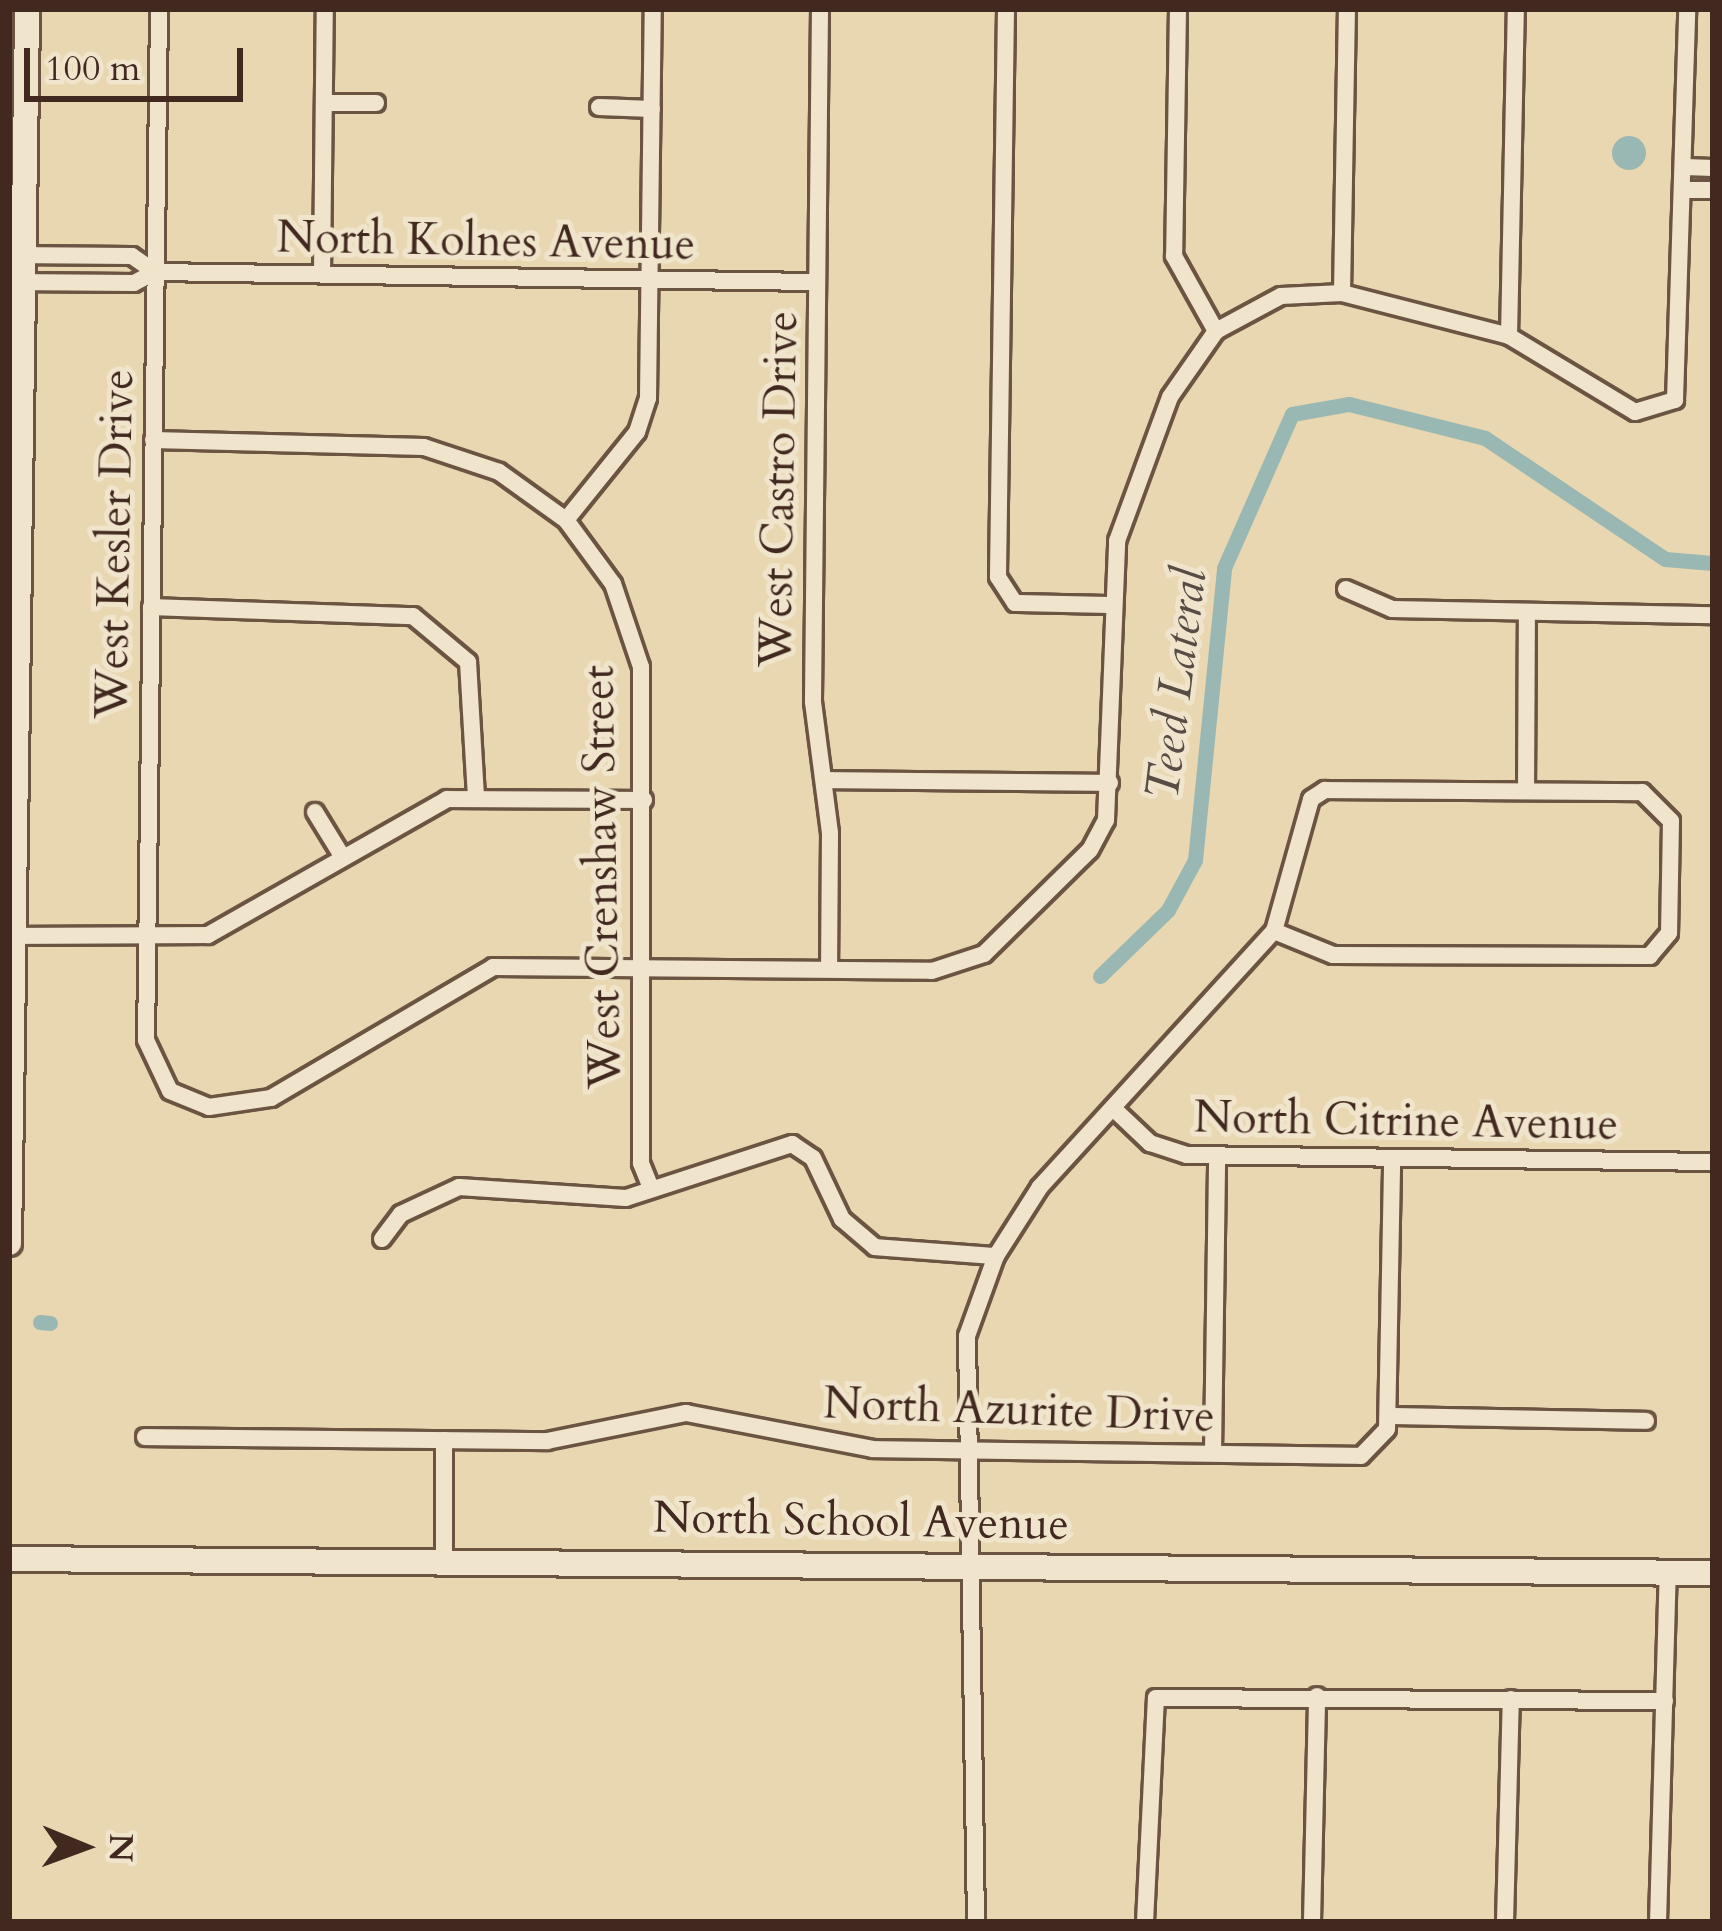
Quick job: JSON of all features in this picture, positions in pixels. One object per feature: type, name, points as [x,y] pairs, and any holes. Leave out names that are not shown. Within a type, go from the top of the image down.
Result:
[{"type":"street","points":[[9,1244],[16,255],[27,9]]},
{"type":"street","name":"West Kesler Drive","points":[[159,9],[146,1040],[158,1078],[191,1103],[254,1105],[471,974],[641,967]]},
{"type":"street","points":[[322,274],[325,9]]},
{"type":"street","points":[[153,440],[424,447],[499,472],[566,520],[637,432],[648,398],[653,9]]},
{"type":"street","name":"West Castro Drive","points":[[820,9],[813,703],[824,780],[829,969]]},
{"type":"street","points":[[1006,9],[1007,597],[1112,605]]},
{"type":"street","points":[[1178,9],[1174,256],[1216,332]]},
{"type":"street","points":[[1342,292],[1347,9]]},
{"type":"street","points":[[1509,336],[1516,9]]},
{"type":"street","points":[[641,967],[932,971],[984,954],[1090,850],[1110,783],[1112,605],[1118,542],[1170,397],[1216,332],[1281,296],[1342,292],[1509,336],[1635,412],[1665,410],[1681,382],[1687,9]]},
{"type":"street","points":[[324,103],[376,103]]},
{"type":"street","points":[[599,107],[652,109]]},
{"type":"street","points":[[1685,167],[1713,168]]},
{"type":"street","points":[[1685,190],[1713,190]]},
{"type":"street","name":"North Kolnes Avenue","points":[[16,255],[132,256],[154,272]]},
{"type":"street","name":"North Kolnes Avenue","points":[[16,282],[134,283],[154,272],[817,282]]},
{"type":"street","name":"West Crenshaw Street","points":[[566,520],[634,635],[644,800],[641,967],[651,1188]]},
{"type":"street","points":[[1346,589],[1392,609],[1713,615]]},
{"type":"street","points":[[151,607],[392,611],[453,641],[474,684],[476,797]]},
{"type":"street","points":[[1526,791],[1527,613]]},
{"type":"street","points":[[824,780],[1110,783]]},
{"type":"street","points":[[976,1922],[964,1564],[967,1336],[995,1256],[1040,1187],[1274,932],[1311,799],[1526,791],[1662,800],[1669,933],[1658,951],[1333,955],[1274,932]]},
{"type":"street","points":[[12,936],[147,939],[208,935],[422,807],[476,797],[644,800]]},
{"type":"street","points":[[315,812],[342,856]]},
{"type":"street","name":"North Citrine Avenue","points":[[1114,1109],[1168,1151],[1713,1162]]},
{"type":"street","points":[[382,1239],[401,1214],[459,1187],[609,1198],[793,1144],[813,1158],[842,1219],[875,1247],[995,1256]]},
{"type":"street","points":[[1213,1453],[1217,1155]]},
{"type":"street","points":[[1392,1158],[1388,1416],[1646,1420]]},
{"type":"street","name":"North Azurite Drive","points":[[145,1437],[579,1438],[686,1413],[816,1442],[966,1452],[1360,1456],[1381,1446],[1388,1416]]},
{"type":"street","points":[[444,1440],[444,1559]]},
{"type":"street","name":"North School Avenue","points":[[9,1559],[1713,1573]]},
{"type":"street","points":[[1658,1922],[1668,1572]]},
{"type":"street","points":[[1312,1922],[1317,1696]]},
{"type":"street","points":[[1145,1922],[1156,1698],[1665,1701]]},
{"type":"street","points":[[1505,1922],[1511,1699]]},
{"type":"water","points":[[1629,136],[1641,141],[1646,153],[1641,165],[1629,170],[1617,165],[1612,153],[1617,141]]},
{"type":"waterway","name":"Teed Lateral","points":[[1100,976],[1168,910],[1195,860],[1224,568],[1292,414],[1349,404],[1485,438],[1665,559],[1713,563]]},
{"type":"waterway","name":"Teed Lateral","points":[[40,1322],[50,1323]]}]
